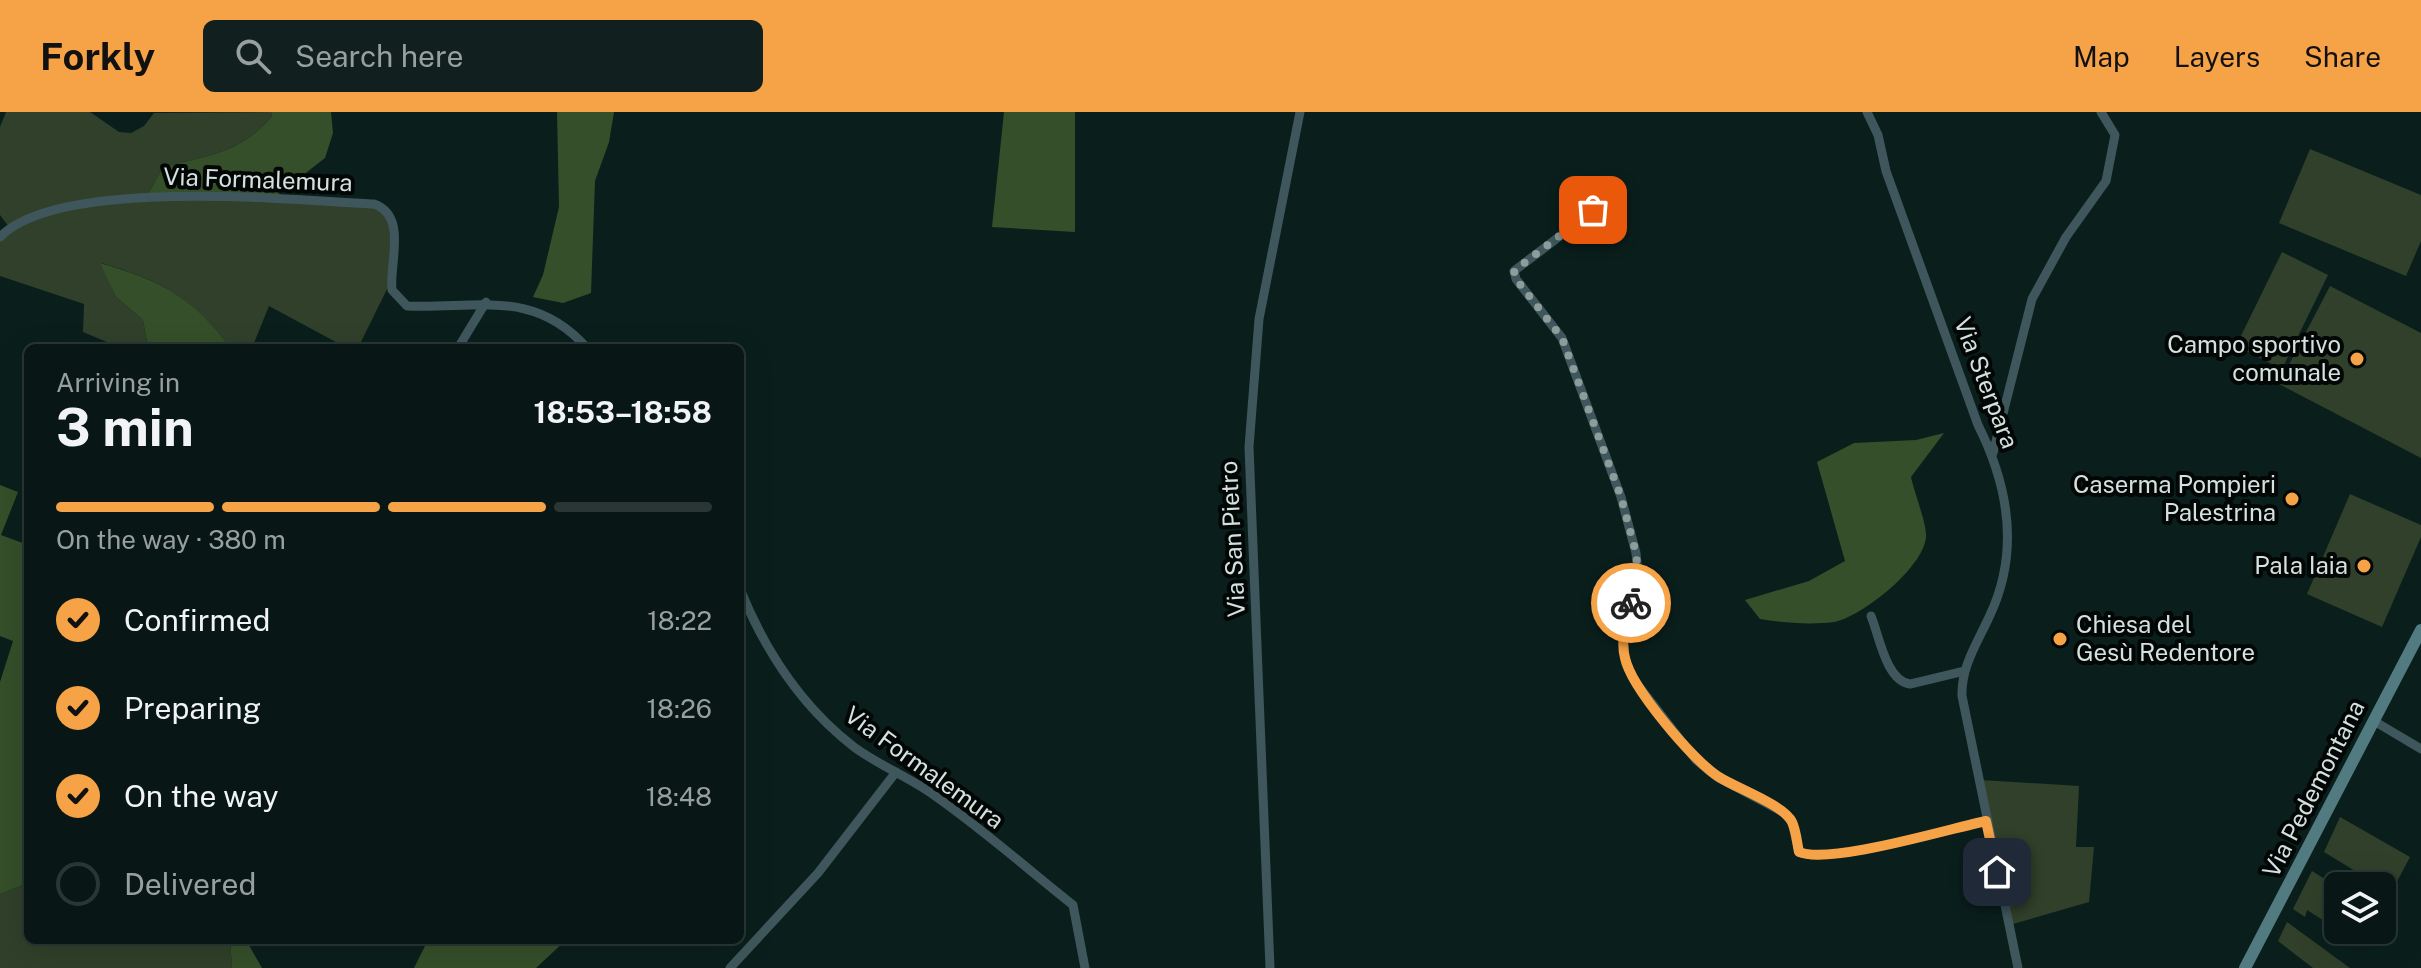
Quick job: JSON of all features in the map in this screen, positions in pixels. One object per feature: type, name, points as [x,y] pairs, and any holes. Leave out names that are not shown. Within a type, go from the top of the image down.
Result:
[{"type":"street","name":"Via San Pietro","points":[[1270,968],[1249,447],[1259,319],[1300,112]]},
{"type":"street","name":"Via Sterpara","points":[[1867,112],[1878,135],[1886,171],[1978,425],[1993,454],[2007,507],[2008,560],[1996,600],[1964,671],[1965,719],[2018,968]]},
{"type":"street","points":[[1993,454],[2032,299],[2066,237],[2106,181],[2115,135],[2101,112]]},
{"type":"street","points":[[1618,192],[1514,271],[1516,279],[1562,338],[1621,497],[1636,553],[1638,574],[1623,638],[1625,659],[1634,680],[1696,760],[1717,777],[1783,812],[1792,822],[1799,852],[1809,857],[1853,851],[1986,821]]},
{"type":"street","name":"Via Formalemura","points":[[0,237],[9,227],[66,206],[147,196],[275,197],[338,204],[374,204],[386,210],[394,227],[391,281],[396,296],[407,306],[486,302],[530,309],[569,328],[583,344]]},
{"type":"street","points":[[460,344],[486,302]]},
{"type":"street","name":"Via Formalemura","points":[[744,598],[764,642],[804,699],[855,747],[929,791],[1073,905],[1085,968]]},
{"type":"street","points":[[1871,616],[1893,674],[1901,682],[1913,684],[1964,671]]},
{"type":"street","name":"Via Pedemontana","points":[[2245,968],[2421,630]]},
{"type":"street","points":[[2374,721],[2421,749]]},
{"type":"street","points":[[730,968],[818,873],[896,772]]},
{"type":"green space","points":[[6,112],[90,112],[119,132],[131,133],[144,126],[154,113],[271,112],[272,116],[261,128],[236,145],[209,156],[163,167],[147,196],[367,203],[392,218],[391,281],[360,344],[340,344],[269,306],[254,344],[228,344],[203,316],[174,293],[142,277],[101,263],[116,297],[143,320],[147,344],[112,344],[83,332],[84,304],[0,276],[0,237],[9,227],[0,215],[0,127]]},
{"type":"green space","points":[[271,112],[331,112],[333,133],[325,158],[275,197],[147,196],[163,167],[209,156],[236,145],[261,128],[272,116]]},
{"type":"green space","points":[[557,112],[614,112],[609,142],[595,181],[591,293],[563,303],[533,297],[543,275],[559,207]]},
{"type":"green space","points":[[1004,112],[1075,112],[1075,232],[992,227]]},
{"type":"green space","points":[[2310,149],[2421,195],[2421,241],[2406,276],[2279,223]]},
{"type":"green space","points":[[2282,252],[2328,275],[2282,369],[2236,346]]},
{"type":"green space","points":[[100,263],[141,277],[174,293],[202,315],[228,344],[147,344],[143,320],[116,297]]},
{"type":"green space","name":"Campo sportivo comunale","points":[[2330,286],[2421,333],[2421,458],[2279,384]]},
{"type":"green space","points":[[1944,433],[1911,477],[1926,537],[1923,549],[1903,576],[1860,611],[1834,622],[1797,623],[1760,619],[1745,600],[1809,581],[1845,561],[1817,462],[1854,443],[1916,440]]},
{"type":"green space","points":[[0,485],[18,492],[1,535],[24,544],[24,880],[21,886],[0,894],[0,682],[13,641],[0,636]]},
{"type":"green space","name":"Pala Iaia","points":[[2350,494],[2421,525],[2421,537],[2382,627],[2307,594]]},
{"type":"green space","points":[[1981,780],[2079,786],[2076,847],[2094,847],[2089,902],[2013,924]]},
{"type":"green space","points":[[2340,817],[2410,857],[2396,884],[2396,872],[2357,872],[2324,852]]},
{"type":"green space","points":[[2312,871],[2324,878],[2324,921],[2307,910],[2305,917],[2293,909]]},
{"type":"green space","points":[[24,880],[24,944],[230,944],[232,968],[0,968],[0,894],[21,886]]},
{"type":"green space","points":[[2287,922],[2350,968],[2313,968],[2278,941]]},
{"type":"green space","points":[[230,944],[248,944],[262,968],[232,968]]},
{"type":"green space","points":[[426,944],[562,944],[536,968],[414,968]]},
{"type":"way so far","points":[[1593,210],[1514,271],[1516,279],[1562,338],[1621,497],[1636,553],[1638,574],[1631,603]]},
{"type":"place","name":"Campo sportivo comunale","points":[[2357,359]]},
{"type":"place","name":"Caserma Pompieri Palestrina","points":[[2292,499]]},
{"type":"place","name":"Pala Iaia","points":[[2364,566]]},
{"type":"place","name":"Chiesa del Gesù Redentore","points":[[2060,639]]},
{"type":"route","points":[[1631,603],[1623,638],[1625,659],[1634,680],[1696,760],[1717,777],[1783,812],[1792,822],[1799,852],[1809,857],[1853,851],[1986,821],[1997,872]]}]
